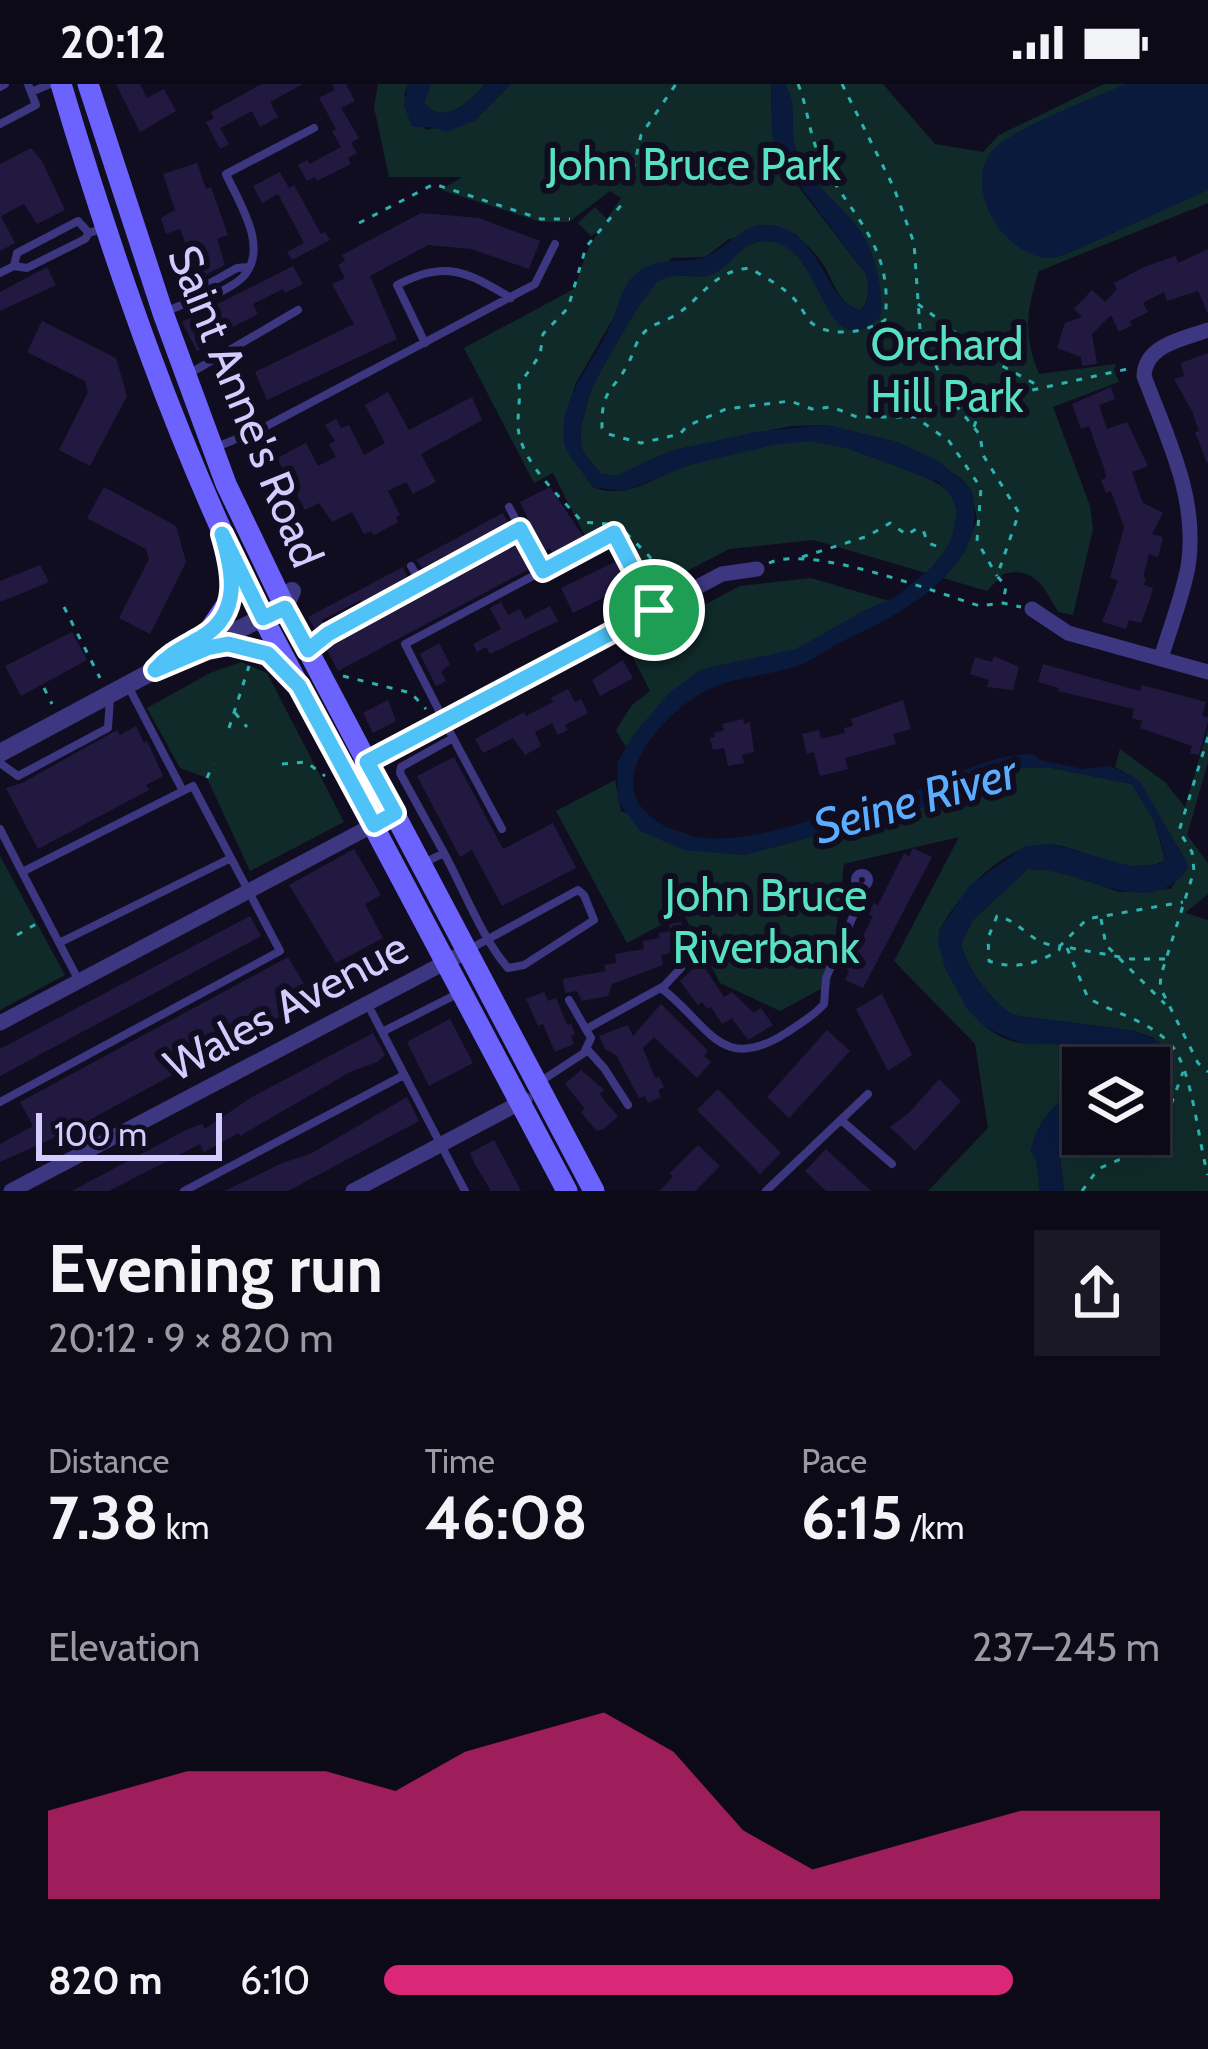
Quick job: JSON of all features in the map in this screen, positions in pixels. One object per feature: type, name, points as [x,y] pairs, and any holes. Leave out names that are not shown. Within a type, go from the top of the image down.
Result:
[{"type":"main road","name":"Saint Anne's Road","points":[[61,84],[99,230],[141,323],[222,534],[299,686],[335,775],[374,825],[567,1191]]},
{"type":"main road","name":"Saint Anne's Road","points":[[88,84],[173,309],[185,376],[282,602],[594,1191]]},
{"type":"main road","points":[[141,323],[173,309]]},
{"type":"main road","points":[[222,534],[232,570],[232,597],[207,641],[268,654],[299,686]]},
{"type":"main road","points":[[517,1098],[539,1088]]},
{"type":"street","points":[[1161,658],[1187,570],[1191,517],[1144,365],[1148,356],[1166,346],[1208,330]]},
{"type":"street","points":[[335,775],[722,574],[757,569]]},
{"type":"street","points":[[0,754],[112,686],[155,670],[169,653],[207,641],[282,602]]},
{"type":"street","points":[[1033,609],[1068,632],[1208,673]]},
{"type":"street","points":[[0,1023],[395,813]]},
{"type":"street","name":"Wales Avenue","points":[[13,1190],[467,951]]},
{"type":"street","points":[[353,1191],[517,1098]]},
{"type":"lane","points":[[0,124],[36,105],[30,88],[50,84]]},
{"type":"lane","points":[[173,309],[237,268],[248,267],[254,250],[251,231],[226,175],[314,128]]},
{"type":"lane","points":[[14,266],[17,253],[79,221],[99,230]]},
{"type":"lane","points":[[0,273],[14,266],[27,268],[99,230]]},
{"type":"lane","points":[[212,448],[261,429],[536,284],[555,244]]},
{"type":"lane","points":[[425,343],[397,285],[429,269],[474,276],[511,298]]},
{"type":"lane","points":[[185,376],[298,310]]},
{"type":"lane","points":[[509,507],[543,571]]},
{"type":"lane","points":[[308,650],[328,634],[520,529]]},
{"type":"lane","points":[[502,829],[405,644],[614,533],[654,610]]},
{"type":"lane","points":[[411,566],[421,583]]},
{"type":"lane","points":[[0,763],[18,776],[109,728],[112,686]]},
{"type":"lane","points":[[112,686],[183,791]]},
{"type":"lane","points":[[453,738],[401,767],[400,773],[490,938],[502,962],[514,969],[594,920],[578,890],[490,938],[467,951]]},
{"type":"lane","points":[[0,1102],[280,951],[193,786],[22,872]]},
{"type":"lane","points":[[0,830],[79,981]]},
{"type":"lane","points":[[422,864],[444,853]]},
{"type":"lane","points":[[59,943],[231,857]]},
{"type":"lane","points":[[661,988],[728,1046],[746,1052],[767,1045],[824,1004],[827,974],[848,931],[859,886]]},
{"type":"lane","points":[[588,1028],[661,988],[681,968]]},
{"type":"lane","points":[[382,1032],[461,992]]},
{"type":"lane","points":[[539,1088],[574,1061],[591,1038],[569,1000]]},
{"type":"lane","points":[[368,1004],[465,1191]]},
{"type":"lane","points":[[586,1048],[628,1105]]},
{"type":"lane","points":[[184,1191],[404,1075]]},
{"type":"lane","points":[[766,1191],[868,1094]]},
{"type":"lane","points":[[841,1120],[892,1164]]},
{"type":"path","points":[[630,184],[641,135],[676,84]]},
{"type":"path","points":[[798,84],[809,108],[817,152],[868,232],[888,277],[885,320],[862,333],[823,327],[811,323],[794,298],[764,276],[749,268],[728,273],[640,336],[623,373],[605,393],[602,428],[641,443],[680,434],[726,409],[790,401],[812,409],[832,406],[857,417],[915,417],[949,441],[981,488],[977,541],[1006,586],[1003,603]]},
{"type":"path","points":[[842,84],[894,188],[914,243],[920,329],[950,398],[974,428],[983,455],[1019,513],[997,576]]},
{"type":"path","points":[[358,223],[434,184],[541,219],[570,219]]},
{"type":"path","points":[[623,203],[586,247],[568,308],[543,334],[540,356],[518,385],[522,409],[518,432],[537,470],[582,522],[616,525],[640,544],[654,571],[644,591]]},
{"type":"path","points":[[916,303],[995,362],[1041,387]]},
{"type":"path","points":[[974,428],[985,405],[1041,387],[1144,365]]},
{"type":"path","points":[[801,558],[855,541],[890,523],[907,535],[923,530],[928,543],[939,548]]},
{"type":"path","points":[[757,569],[776,559],[801,558],[854,568],[980,606],[1003,603],[1033,609]]},
{"type":"path","points":[[64,607],[112,686]]},
{"type":"path","points":[[229,728],[251,658]]},
{"type":"path","points":[[335,674],[411,693],[443,722]]},
{"type":"path","points":[[44,688],[52,704]]},
{"type":"path","points":[[234,711],[247,727]]},
{"type":"path","points":[[1208,737],[1179,831],[1192,852],[1194,871],[1160,987],[1198,1063],[1208,1072]]},
{"type":"path","points":[[282,764],[306,762],[335,775]]},
{"type":"path","points":[[207,778],[213,764]]},
{"type":"path","points":[[1194,871],[1203,871]]},
{"type":"path","points":[[1165,959],[1121,958],[1063,946],[1033,940],[1009,918],[997,916],[988,938],[989,962],[1034,963],[1059,950],[1063,946],[1088,920],[1183,902]]},
{"type":"path","points":[[1101,916],[1106,946],[1166,1005]]},
{"type":"path","points":[[17,935],[46,918]]},
{"type":"path","points":[[1063,946],[1083,993],[1137,1020],[1172,1046],[1183,1072],[1208,1175]]},
{"type":"path","points":[[1170,1108],[1183,1072]]},
{"type":"path","points":[[1082,1191],[1097,1169],[1130,1155]]},
{"type":"green space","name":"John Bruce Park","points":[[378,84],[408,84],[404,96],[426,130],[474,121],[511,84],[771,84],[772,125],[787,172],[866,274],[864,306],[861,310],[842,298],[820,260],[794,233],[729,239],[705,257],[672,258],[615,315],[576,383],[567,409],[566,448],[593,487],[618,491],[764,445],[809,441],[846,447],[930,479],[949,493],[956,507],[956,526],[939,559],[926,573],[814,540],[729,549],[649,591],[616,528],[588,542],[553,473],[534,483],[464,348],[574,289],[600,230],[591,236],[578,223],[595,207],[607,219],[621,198],[610,191],[569,222],[541,222],[441,190],[462,177],[389,177],[374,107]]},
{"type":"green space","points":[[431,84],[485,84],[464,104],[440,113],[424,103]]},
{"type":"green space","name":"Orchard Hill Park","points":[[785,84],[883,84],[935,144],[983,152],[999,135],[1104,84],[1208,84],[1208,203],[1039,271],[1035,286],[1029,335],[1039,374],[1116,364],[1119,382],[1053,407],[1090,506],[1093,529],[1073,615],[1058,612],[1043,587],[1023,573],[1003,574],[987,591],[943,578],[964,553],[977,520],[972,494],[965,482],[934,459],[897,442],[826,425],[791,426],[670,451],[616,476],[601,474],[584,452],[582,427],[588,399],[620,337],[659,280],[713,273],[758,242],[785,245],[808,268],[834,314],[862,330],[874,278],[870,251],[799,157]]},
{"type":"green space","name":"John Bruce Riverbank","points":[[811,578],[889,601],[796,649],[670,692],[626,747],[616,730],[632,705],[650,691],[627,646],[740,586]]},
{"type":"green space","points":[[241,662],[267,673],[344,822],[250,871],[207,778],[180,768],[147,708],[210,673]]},
{"type":"green space","points":[[1208,729],[1208,762],[1187,835],[1208,863],[1208,894],[1185,913],[1208,920],[1208,1191],[1064,1191],[1060,1159],[1062,1140],[1062,1155],[1170,1155],[1170,1047],[1157,1047],[1154,1038],[1135,1031],[1013,1015],[981,984],[961,944],[973,920],[1028,869],[1059,871],[1119,892],[1171,889],[1186,861],[1138,780],[1115,767],[1120,749],[1165,782],[1185,807]]},
{"type":"green space","name":"John Bruce Riverbank","points":[[1018,768],[1052,768],[1132,784],[1154,820],[1165,860],[1152,866],[1124,866],[1068,848],[1037,845],[987,872],[939,931],[957,986],[989,1030],[1026,1044],[1067,1047],[1062,1047],[1062,1101],[1049,1113],[1031,1151],[1037,1161],[1040,1191],[928,1191],[988,1128],[975,1044],[894,961],[959,837],[844,864],[830,984],[780,1011],[720,983],[683,913],[627,943],[556,811],[615,780],[621,811],[744,855],[926,806]]},
{"type":"green space","points":[[0,856],[65,975],[0,1010]]},
{"type":"water","points":[[408,84],[431,84],[424,103],[440,113],[464,104],[485,84],[511,84],[474,121],[446,132],[412,127],[404,105]]},
{"type":"water","name":"Seine River","points":[[771,84],[785,84],[798,156],[869,247],[880,284],[880,318],[860,330],[845,328],[799,260],[784,246],[764,241],[744,248],[711,275],[665,278],[642,302],[591,391],[581,433],[584,452],[601,474],[616,476],[670,451],[755,432],[826,425],[897,442],[934,459],[970,487],[974,515],[970,540],[939,583],[893,616],[804,663],[720,685],[679,709],[639,758],[634,793],[643,809],[666,827],[693,836],[723,838],[784,828],[916,790],[1005,757],[1034,754],[1040,760],[1083,769],[1110,766],[1139,780],[1188,868],[1172,884],[1154,892],[1114,889],[1028,869],[973,920],[961,944],[981,984],[1013,1015],[1135,1031],[1163,1047],[1024,1044],[986,1028],[967,1009],[945,968],[938,943],[939,931],[969,886],[1026,846],[1051,844],[1131,866],[1160,864],[1165,857],[1154,820],[1132,784],[1052,768],[1018,768],[926,806],[744,855],[684,850],[640,831],[618,802],[617,763],[634,734],[670,692],[702,669],[796,649],[894,598],[936,564],[951,541],[957,512],[939,482],[846,448],[809,441],[773,445],[689,465],[625,491],[593,487],[566,448],[564,425],[571,397],[608,331],[625,288],[644,268],[707,256],[758,226],[780,227],[806,245],[840,297],[850,306],[861,310],[864,306],[866,274],[779,158],[772,134]]},
{"type":"water","points":[[1125,84],[1208,84],[1208,190],[1057,257],[1031,254],[1016,245],[992,218],[985,201],[984,166],[992,151],[1034,124]]},
{"type":"water","points":[[1062,1102],[1064,1191],[1040,1191],[1031,1151]]},
{"type":"building","points":[[116,84],[140,84],[147,98],[164,89],[176,111],[140,132]]},
{"type":"building","points":[[262,84],[303,84],[270,102],[278,117],[260,127],[252,111],[220,128],[229,144],[220,149],[206,122],[214,118],[211,112]]},
{"type":"building","points":[[332,84],[346,84],[355,101],[341,108],[359,138],[351,143],[357,153],[348,158],[351,164],[317,181],[315,177],[307,181],[298,165],[307,160],[310,164],[341,147],[319,98],[335,90]]},
{"type":"building","points":[[31,148],[65,210],[37,224],[24,204],[1,216],[15,243],[0,251],[0,164]]},
{"type":"building","points":[[197,163],[228,235],[217,239],[225,265],[199,278],[180,229],[166,234],[161,218],[175,210],[163,174]]},
{"type":"building","points":[[280,172],[289,188],[294,185],[321,234],[325,232],[330,240],[292,260],[287,252],[304,243],[278,194],[262,203],[253,186]]},
{"type":"building","points":[[421,213],[479,218],[540,241],[529,269],[471,249],[428,245],[370,276],[397,339],[267,400],[255,372],[354,324],[332,284],[345,278],[338,265],[345,261],[342,255]]},
{"type":"building","points":[[1208,249],[1208,314],[1198,291],[1167,301],[1164,292],[1143,303],[1148,312],[1130,321],[1132,325],[1119,332],[1111,315],[1092,334],[1097,364],[1082,366],[1081,357],[1057,348],[1065,323],[1082,317],[1074,309],[1092,290],[1105,302],[1117,289],[1114,283],[1144,267],[1176,256],[1178,263]]},
{"type":"building","points":[[293,266],[303,284],[253,304],[258,314],[207,340],[207,346],[197,351],[182,322]]},
{"type":"building","points":[[47,267],[56,285],[0,311],[0,292]]},
{"type":"building","points":[[42,321],[116,358],[127,396],[90,466],[59,450],[88,392],[85,381],[27,352]]},
{"type":"building","points":[[1208,353],[1207,463],[1192,411],[1174,379],[1184,376],[1181,363]]},
{"type":"building","points":[[1111,387],[1115,399],[1099,405],[1107,429],[1127,422],[1148,466],[1132,472],[1143,503],[1163,513],[1152,534],[1163,537],[1158,557],[1149,554],[1143,577],[1144,585],[1153,588],[1149,602],[1141,623],[1129,620],[1126,629],[1102,622],[1118,581],[1110,578],[1124,527],[1111,491],[1106,493],[1101,480],[1106,478],[1105,471],[1089,426],[1081,429],[1072,404]]},
{"type":"building","points":[[388,392],[409,430],[472,397],[482,420],[421,454],[436,482],[413,494],[406,482],[388,491],[400,515],[398,522],[374,535],[371,531],[364,534],[352,512],[332,522],[319,503],[305,510],[277,458],[306,443],[318,466],[336,457],[329,444],[335,441],[325,425],[336,419],[341,428],[349,425],[364,455],[385,443],[365,405]]},
{"type":"building","points":[[104,487],[176,526],[186,562],[150,634],[119,618],[149,559],[146,549],[87,518]]},
{"type":"building","points":[[550,487],[585,539],[554,556],[550,548],[544,552],[520,502]]},
{"type":"building","points":[[503,513],[508,523],[422,568],[416,560]]},
{"type":"building","points":[[519,544],[531,568],[338,671],[326,648],[333,642]]},
{"type":"building","points":[[619,560],[631,584],[573,613],[561,588]]},
{"type":"building","points":[[40,565],[49,582],[0,602],[0,581]]},
{"type":"building","points":[[403,567],[407,576],[363,603],[322,620],[325,626],[316,631],[308,617]]},
{"type":"building","points":[[501,602],[508,615],[520,609],[525,619],[550,606],[558,621],[490,654],[486,647],[477,652],[473,644],[501,629],[490,608]]},
{"type":"building","points":[[72,632],[87,660],[21,696],[5,666]]},
{"type":"building","points":[[439,643],[450,664],[441,672],[446,681],[436,686],[420,654]]},
{"type":"building","points":[[994,656],[1019,667],[1013,690],[987,687],[989,680],[970,674],[975,657],[992,662]]},
{"type":"building","points":[[623,660],[633,678],[600,696],[592,680]]},
{"type":"building","points":[[1043,664],[1140,691],[1142,685],[1206,702],[1202,716],[1208,722],[1199,755],[1190,753],[1192,746],[1140,728],[1142,721],[1132,718],[1134,709],[1038,682]]},
{"type":"building","points":[[568,689],[588,713],[565,725],[568,730],[558,735],[552,723],[535,732],[541,746],[525,755],[513,738],[483,753],[475,739],[553,702],[551,698]]},
{"type":"building","points":[[388,700],[396,721],[373,733],[363,713]]},
{"type":"building","points":[[903,700],[911,729],[893,734],[896,744],[845,758],[848,769],[820,776],[814,752],[807,754],[802,734],[819,730],[821,739],[845,733],[844,728],[853,726],[851,719]]},
{"type":"building","points":[[743,719],[744,724],[750,722],[754,752],[742,755],[744,763],[728,766],[724,748],[713,750],[710,738],[724,730],[722,724]]},
{"type":"building","points":[[136,726],[163,776],[146,785],[149,790],[38,849],[6,788],[117,730],[120,735]]},
{"type":"building","points":[[454,757],[503,849],[553,823],[576,868],[502,906],[472,850],[460,857],[417,776]]},
{"type":"building","points":[[913,848],[932,857],[863,988],[845,980],[846,969],[873,916],[868,914],[874,903],[878,905],[904,853],[909,856]]},
{"type":"building","points":[[354,849],[381,895],[365,904],[383,938],[336,963],[289,885]]},
{"type":"building","points":[[250,916],[261,936],[0,1076],[0,1049]]},
{"type":"building","points":[[681,922],[690,951],[696,947],[702,956],[691,959],[693,966],[688,959],[673,962],[685,954],[681,950],[661,955],[663,965],[612,984],[608,996],[582,1001],[577,991],[565,993],[563,979],[606,971],[604,965],[616,963],[615,954],[644,949],[643,941],[660,938],[659,933],[671,931],[669,924]]},
{"type":"building","points":[[288,957],[313,999],[69,1131],[0,1162],[0,1144],[33,1126],[20,1102]]},
{"type":"building","points":[[701,962],[724,997],[732,992],[754,1013],[761,1008],[773,1025],[748,1040],[732,1018],[722,1024],[711,1007],[698,1005],[680,981]]},
{"type":"building","points":[[544,992],[548,1001],[556,998],[575,1034],[571,1036],[574,1044],[555,1052],[526,999]]},
{"type":"building","points":[[882,994],[912,1055],[888,1071],[856,1009]]},
{"type":"building","points":[[661,1004],[708,1051],[704,1056],[711,1062],[697,1078],[654,1037],[643,1048],[655,1078],[664,1087],[658,1090],[661,1097],[648,1103],[645,1096],[639,1098],[616,1055],[605,1049],[599,1036],[628,1025],[633,1036]]},
{"type":"building","points":[[450,1019],[473,1063],[429,1086],[407,1042]]},
{"type":"building","points":[[827,1030],[850,1051],[789,1118],[767,1097]]},
{"type":"building","points":[[373,1033],[385,1055],[377,1062],[350,1072],[240,1136],[204,1152],[200,1144],[109,1191],[72,1191],[186,1130],[202,1124],[205,1129],[252,1097]]},
{"type":"building","points":[[581,1070],[604,1090],[600,1093],[603,1099],[618,1116],[604,1129],[597,1131],[589,1122],[565,1084]]},
{"type":"building","points":[[939,1079],[961,1101],[915,1151],[890,1127]]},
{"type":"building","points":[[718,1089],[781,1153],[760,1174],[697,1110]]},
{"type":"building","points":[[407,1097],[419,1121],[288,1191],[225,1191],[310,1154]]},
{"type":"building","points":[[494,1140],[521,1191],[491,1191],[475,1164],[470,1153]]},
{"type":"building","points":[[698,1145],[720,1166],[695,1191],[659,1191],[673,1177],[670,1173]]},
{"type":"building","points":[[826,1149],[871,1191],[826,1191],[805,1171]]},
{"type":"route","points":[[520,529],[543,571],[614,533],[654,610],[367,762],[395,813],[374,825],[299,686],[268,654],[228,644],[155,670],[169,653],[207,634],[230,604],[233,577],[222,534],[263,618],[285,608],[308,650],[328,634],[520,529]]}]
